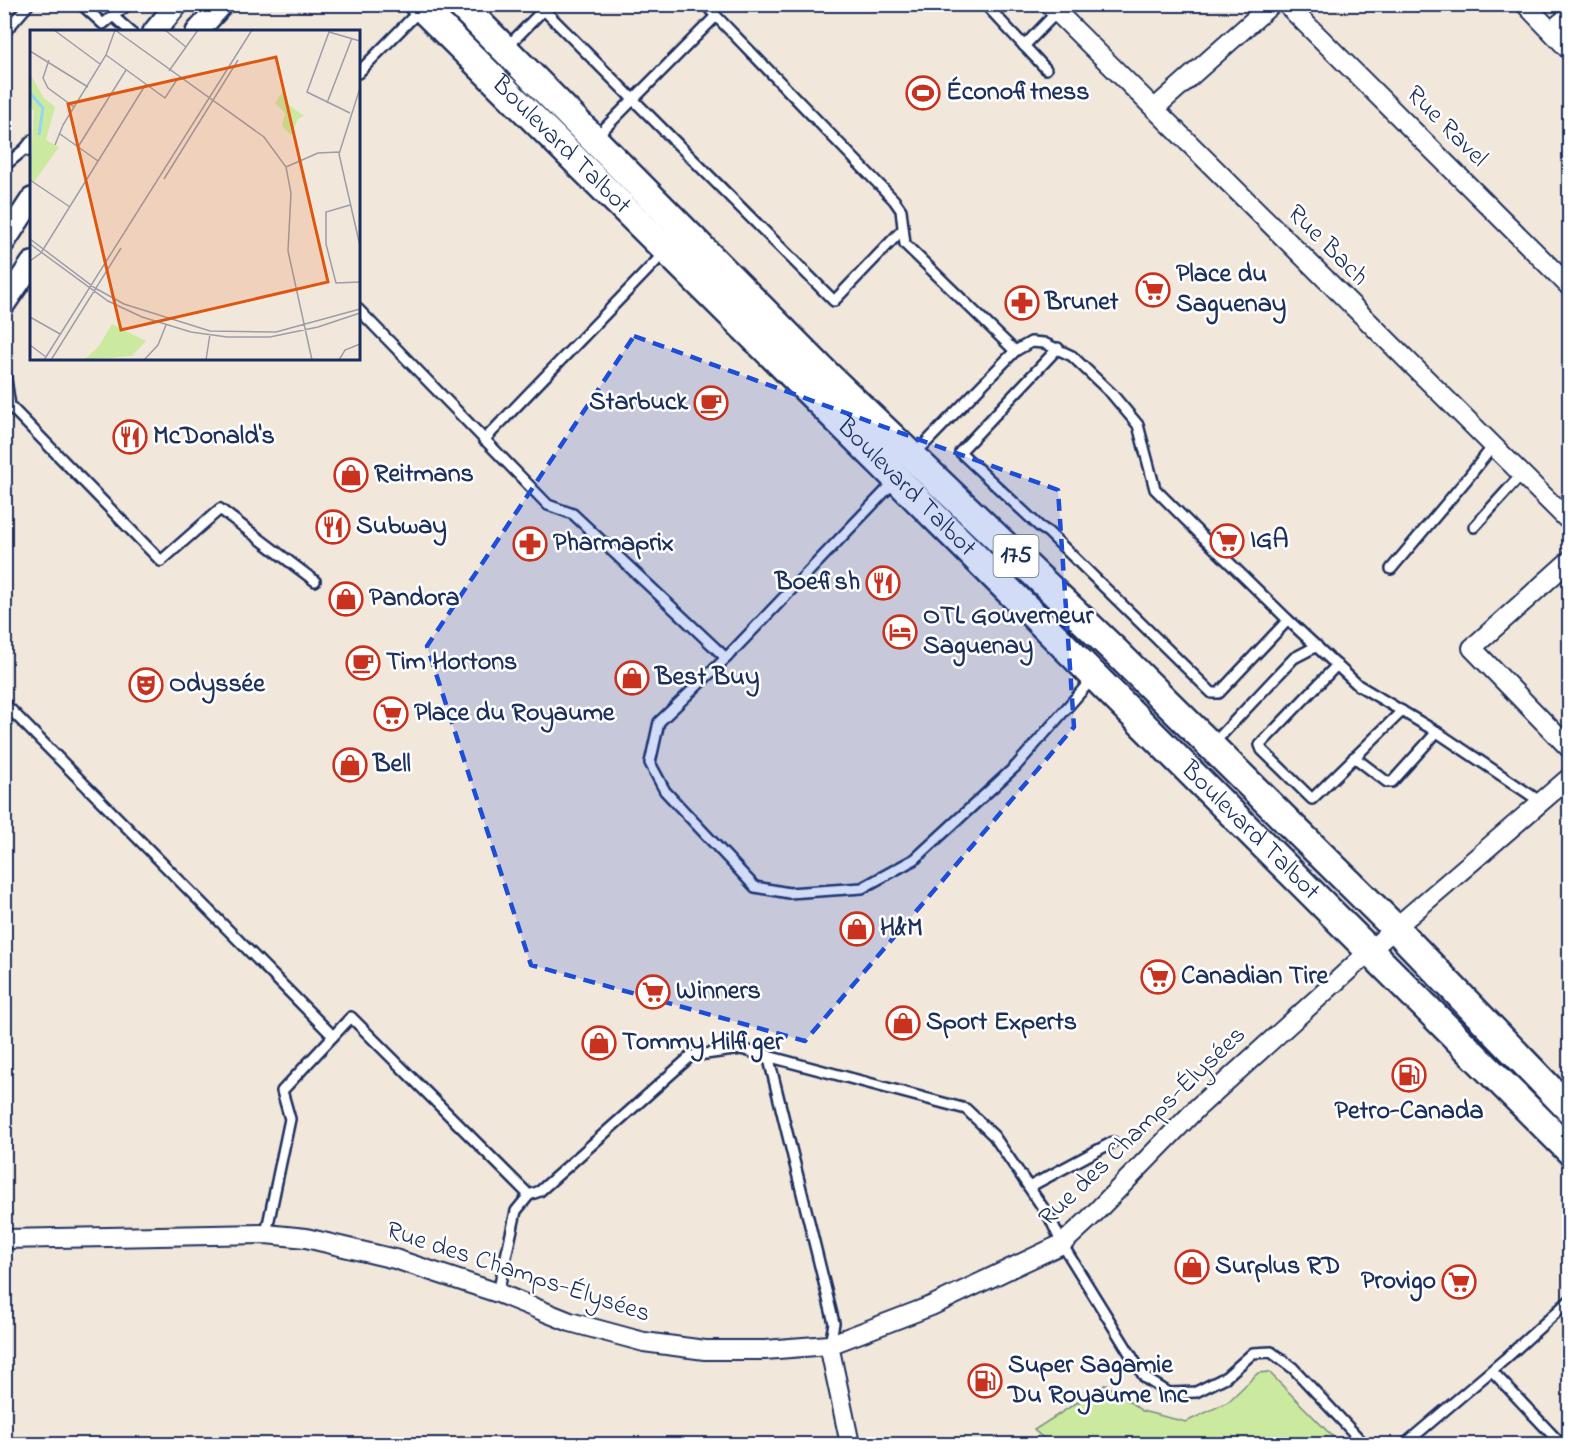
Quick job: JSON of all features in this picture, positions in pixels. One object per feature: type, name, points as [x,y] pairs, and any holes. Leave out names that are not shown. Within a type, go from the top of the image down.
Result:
[{"type":"main road","name":"Boulevard Talbot","points":[[420,6],[666,250],[1211,746],[1395,928],[1569,1110]]},
{"type":"main road","name":"Boulevard Talbot","points":[[474,9],[505,49],[825,373],[905,468],[1095,676],[1569,1151]]},
{"type":"street","points":[[156,30],[177,4]]},
{"type":"street","points":[[200,30],[222,4]]},
{"type":"street","points":[[1155,108],[1272,4]]},
{"type":"street","name":"Rue Ravel","points":[[1286,4],[1569,287]]},
{"type":"street","points":[[1525,4],[1569,51]]},
{"type":"street","name":"Rue Bach","points":[[1053,8],[1569,522]]},
{"type":"street","points":[[1551,31],[1569,15]]},
{"type":"street","points":[[4,242],[30,202]]},
{"type":"street","points":[[4,304],[30,266]]},
{"type":"street","points":[[1569,560],[1472,648],[1569,749]]},
{"type":"street","name":"Rue des Champs-Élysées","points":[[4,1239],[266,1234],[306,1238],[395,1259],[498,1293],[570,1322],[644,1342],[705,1350],[765,1350],[830,1345],[931,1306],[1062,1244],[1197,1108],[1395,928],[1569,777]]},
{"type":"street","points":[[830,1345],[850,1444]]},
{"type":"lane","points":[[4,33],[29,4]]},
{"type":"lane","points":[[81,4],[103,28],[113,16],[129,4]]},
{"type":"lane","points":[[705,4],[894,200],[901,210],[906,244],[1015,351]]},
{"type":"lane","points":[[985,4],[1046,69]]},
{"type":"lane","points":[[360,71],[420,6]]},
{"type":"lane","points":[[505,49],[547,7],[633,99],[834,302],[903,229]]},
{"type":"lane","points":[[1024,46],[1053,8]]},
{"type":"lane","points":[[113,16],[128,30]]},
{"type":"lane","points":[[593,139],[716,16]]},
{"type":"lane","points":[[4,163],[28,151]]},
{"type":"lane","points":[[484,440],[666,250]]},
{"type":"lane","points":[[360,311],[548,505],[573,513],[726,658]]},
{"type":"lane","points":[[1095,676],[1016,766],[915,859],[862,888],[789,893],[755,887],[665,791],[650,762],[659,722],[726,658],[1015,351],[1031,342],[1044,343],[1058,348],[1078,361],[1112,394],[1138,425],[1155,489],[1288,620],[1358,685],[1437,732],[1540,802]]},
{"type":"lane","points":[[1058,348],[960,452],[1048,532],[1212,693],[1219,693],[1288,620]]},
{"type":"lane","points":[[4,366],[7,408],[161,561],[220,509],[315,581]]},
{"type":"lane","points":[[1391,569],[1493,446]]},
{"type":"lane","points":[[1474,527],[1521,475]]},
{"type":"lane","points":[[1211,746],[1294,658],[1317,646]]},
{"type":"lane","points":[[1337,665],[1260,745],[1262,750],[1312,799],[1401,711]]},
{"type":"lane","points":[[4,703],[333,1036]]},
{"type":"lane","points":[[1354,757],[1387,783],[1392,782],[1437,732]]},
{"type":"lane","points":[[266,1234],[290,1119],[282,1091],[351,1017],[529,1195]]},
{"type":"lane","points":[[498,1293],[516,1211],[529,1195],[540,1191],[691,1056],[741,1048],[966,1109],[994,1136],[1050,1218],[1062,1244],[1145,1378],[1169,1393],[1196,1392],[1226,1377],[1253,1353],[1272,1352],[1293,1368],[1364,1444]]},
{"type":"lane","points":[[768,1055],[834,1323],[830,1345]]},
{"type":"lane","points":[[1029,1187],[1113,1142]]},
{"type":"lane","points":[[1405,1444],[1492,1371],[1569,1300]]},
{"type":"lane","points":[[1492,1371],[1561,1444]]},
{"type":"highlighted area","points":[[634,336],[1058,490],[1074,727],[805,1041],[531,965],[427,646]]},
{"type":"green space","points":[[1269,1372],[1340,1444],[1050,1444],[1034,1430],[1106,1384],[1142,1411],[1186,1422],[1228,1402],[1258,1373]]},
{"type":"place","name":"Éconofitness","points":[[923,93]]},
{"type":"place","name":"Place du Saguenay","points":[[1153,290]]},
{"type":"place","name":"Brunet","points":[[1022,303]]},
{"type":"place","name":"Starbuck","points":[[711,403]]},
{"type":"place","name":"McDonald's","points":[[130,437]]},
{"type":"place","name":"Reitmans","points":[[351,475]]},
{"type":"place","name":"Subway","points":[[333,527]]},
{"type":"place","name":"IGA","points":[[1227,541]]},
{"type":"place","name":"Pharmaprix","points":[[530,544]]},
{"type":"place","name":"Boefish","points":[[883,583]]},
{"type":"place","name":"Pandora","points":[[346,599]]},
{"type":"place","name":"OTL Gouverneur Saguenay","points":[[900,632]]},
{"type":"place","name":"Tim Hortons","points":[[363,663]]},
{"type":"place","name":"Best Buy","points":[[632,678]]},
{"type":"place","name":"Odyssée","points":[[146,685]]},
{"type":"place","name":"Place du Royaume","points":[[391,714]]},
{"type":"place","name":"Bell","points":[[350,765]]},
{"type":"place","name":"H&M","points":[[857,929]]},
{"type":"place","name":"Canadian Tire","points":[[1158,977]]},
{"type":"place","name":"Winners","points":[[653,992]]},
{"type":"place","name":"Sport Experts","points":[[903,1023]]},
{"type":"place","name":"Tommy Hilfiger","points":[[599,1043]]},
{"type":"place","name":"Petro-Canada","points":[[1409,1075]]},
{"type":"place","name":"Surplus RD","points":[[1192,1267]]},
{"type":"place","name":"Provigo","points":[[1459,1282]]},
{"type":"place","name":"Super Sagamie Du Royaume Inc","points":[[985,1381]]}]
